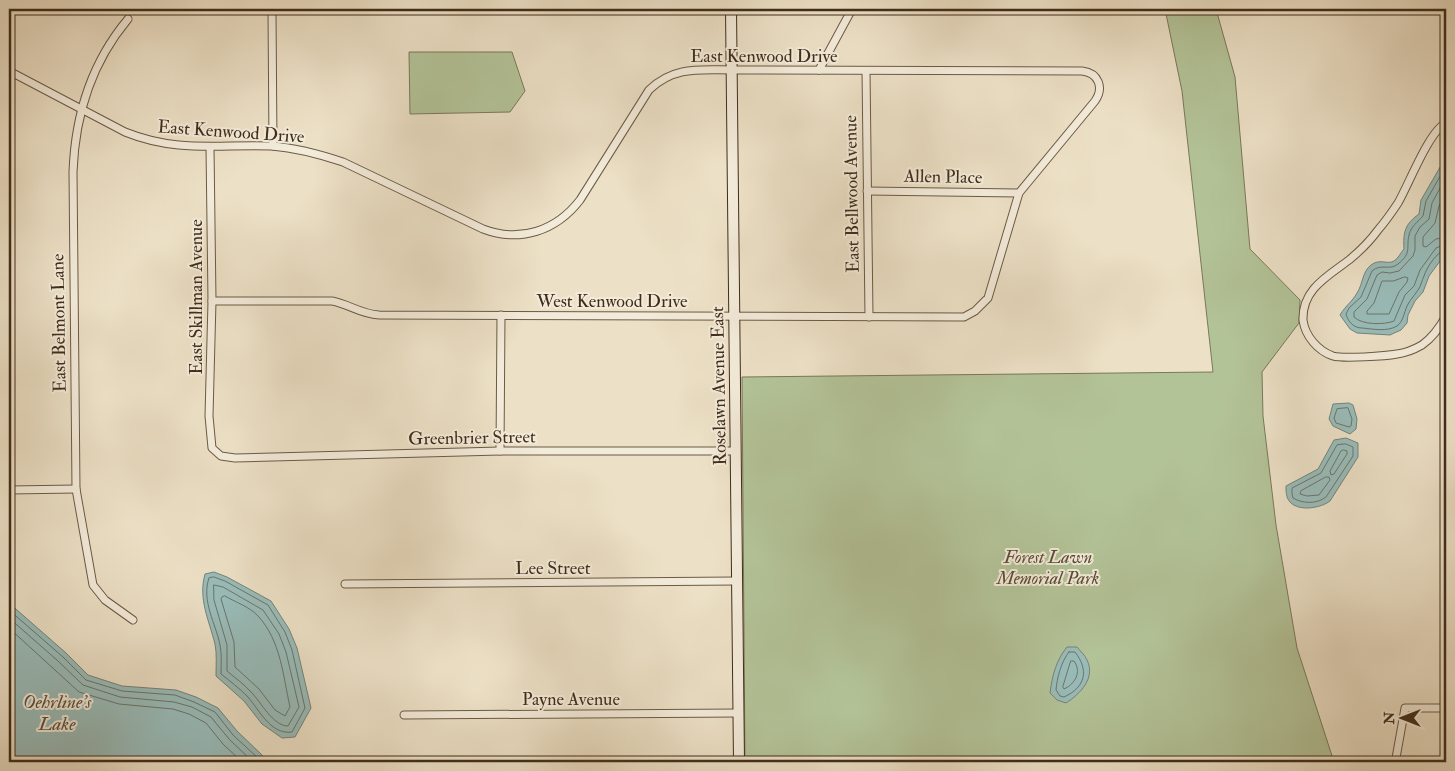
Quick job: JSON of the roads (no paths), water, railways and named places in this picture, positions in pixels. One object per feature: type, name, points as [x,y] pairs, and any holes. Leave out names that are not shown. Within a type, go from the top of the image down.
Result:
[{"type":"street","name":"Roselawn Avenue East","points":[[731,9],[739,762]]},
{"type":"street","points":[[818,70],[852,9]]},
{"type":"street","points":[[272,12],[272,146]]},
{"type":"street","name":"East Belmont Lane","points":[[128,19],[112,39],[92,76],[82,110],[74,152],[73,172],[76,490],[93,585],[105,600],[133,620]]},
{"type":"street","name":"East Kenwood Drive","points":[[9,71],[124,132],[140,138],[171,145],[210,147],[272,146],[300,149],[342,162],[487,231],[501,234],[525,235],[552,226],[572,210],[644,97],[656,84],[672,74],[732,70],[1082,71],[1094,76],[1099,84],[1098,96],[1019,192]]},
{"type":"street","name":"East Bellwood Avenue","points":[[866,70],[868,317]]},
{"type":"street","points":[[1446,122],[1436,131],[1398,202],[1374,236],[1350,259],[1317,284],[1308,296],[1304,307],[1303,321],[1314,344],[1334,356],[1346,357],[1396,355],[1408,351],[1422,345],[1432,336],[1446,316]]},
{"type":"street","name":"East Skillman Avenue","points":[[210,147],[212,301],[209,416],[212,448]]},
{"type":"street","name":"Allen Place","points":[[867,190],[1019,192]]},
{"type":"street","name":"West Kenwood Drive","points":[[212,301],[332,300],[370,315],[958,318],[970,314],[988,298],[1019,192]]},
{"type":"street","points":[[500,452],[501,315]]},
{"type":"street","name":"Greenbrier Street","points":[[212,448],[221,456],[235,458],[500,452],[736,450]]},
{"type":"street","points":[[9,490],[76,490]]},
{"type":"street","name":"Lee Street","points":[[345,584],[737,582]]},
{"type":"street","points":[[1396,758],[1406,708],[1446,708]]},
{"type":"street","name":"Payne Avenue","points":[[404,715],[739,713]]},
{"type":"water","points":[[1446,157],[1446,253],[1429,276],[1423,292],[1415,301],[1408,315],[1407,323],[1401,330],[1390,335],[1357,333],[1350,329],[1340,315],[1357,293],[1368,268],[1377,262],[1394,261],[1404,249],[1406,229],[1419,214],[1421,200]]},
{"type":"water","points":[[1349,403],[1353,405],[1357,419],[1356,429],[1350,434],[1333,426],[1329,419],[1333,404]]},
{"type":"water","points":[[1346,438],[1358,443],[1358,457],[1330,501],[1321,506],[1310,508],[1299,507],[1290,502],[1286,486],[1318,469],[1334,440]]},
{"type":"water","points":[[214,572],[271,601],[289,629],[297,648],[311,708],[295,737],[282,738],[262,724],[244,701],[216,676],[216,648],[205,609],[203,592],[205,574]]},
{"type":"water","name":"Oehrline's Lake","points":[[9,603],[88,675],[122,686],[176,690],[218,708],[237,731],[262,755],[265,762],[9,762]]},
{"type":"water","points":[[1067,647],[1077,647],[1087,660],[1089,673],[1085,685],[1066,703],[1057,700],[1050,693],[1055,669]]},
{"type":"park label","name":"Forest Lawn Memorial Park","points":[[1048,567]]}]
